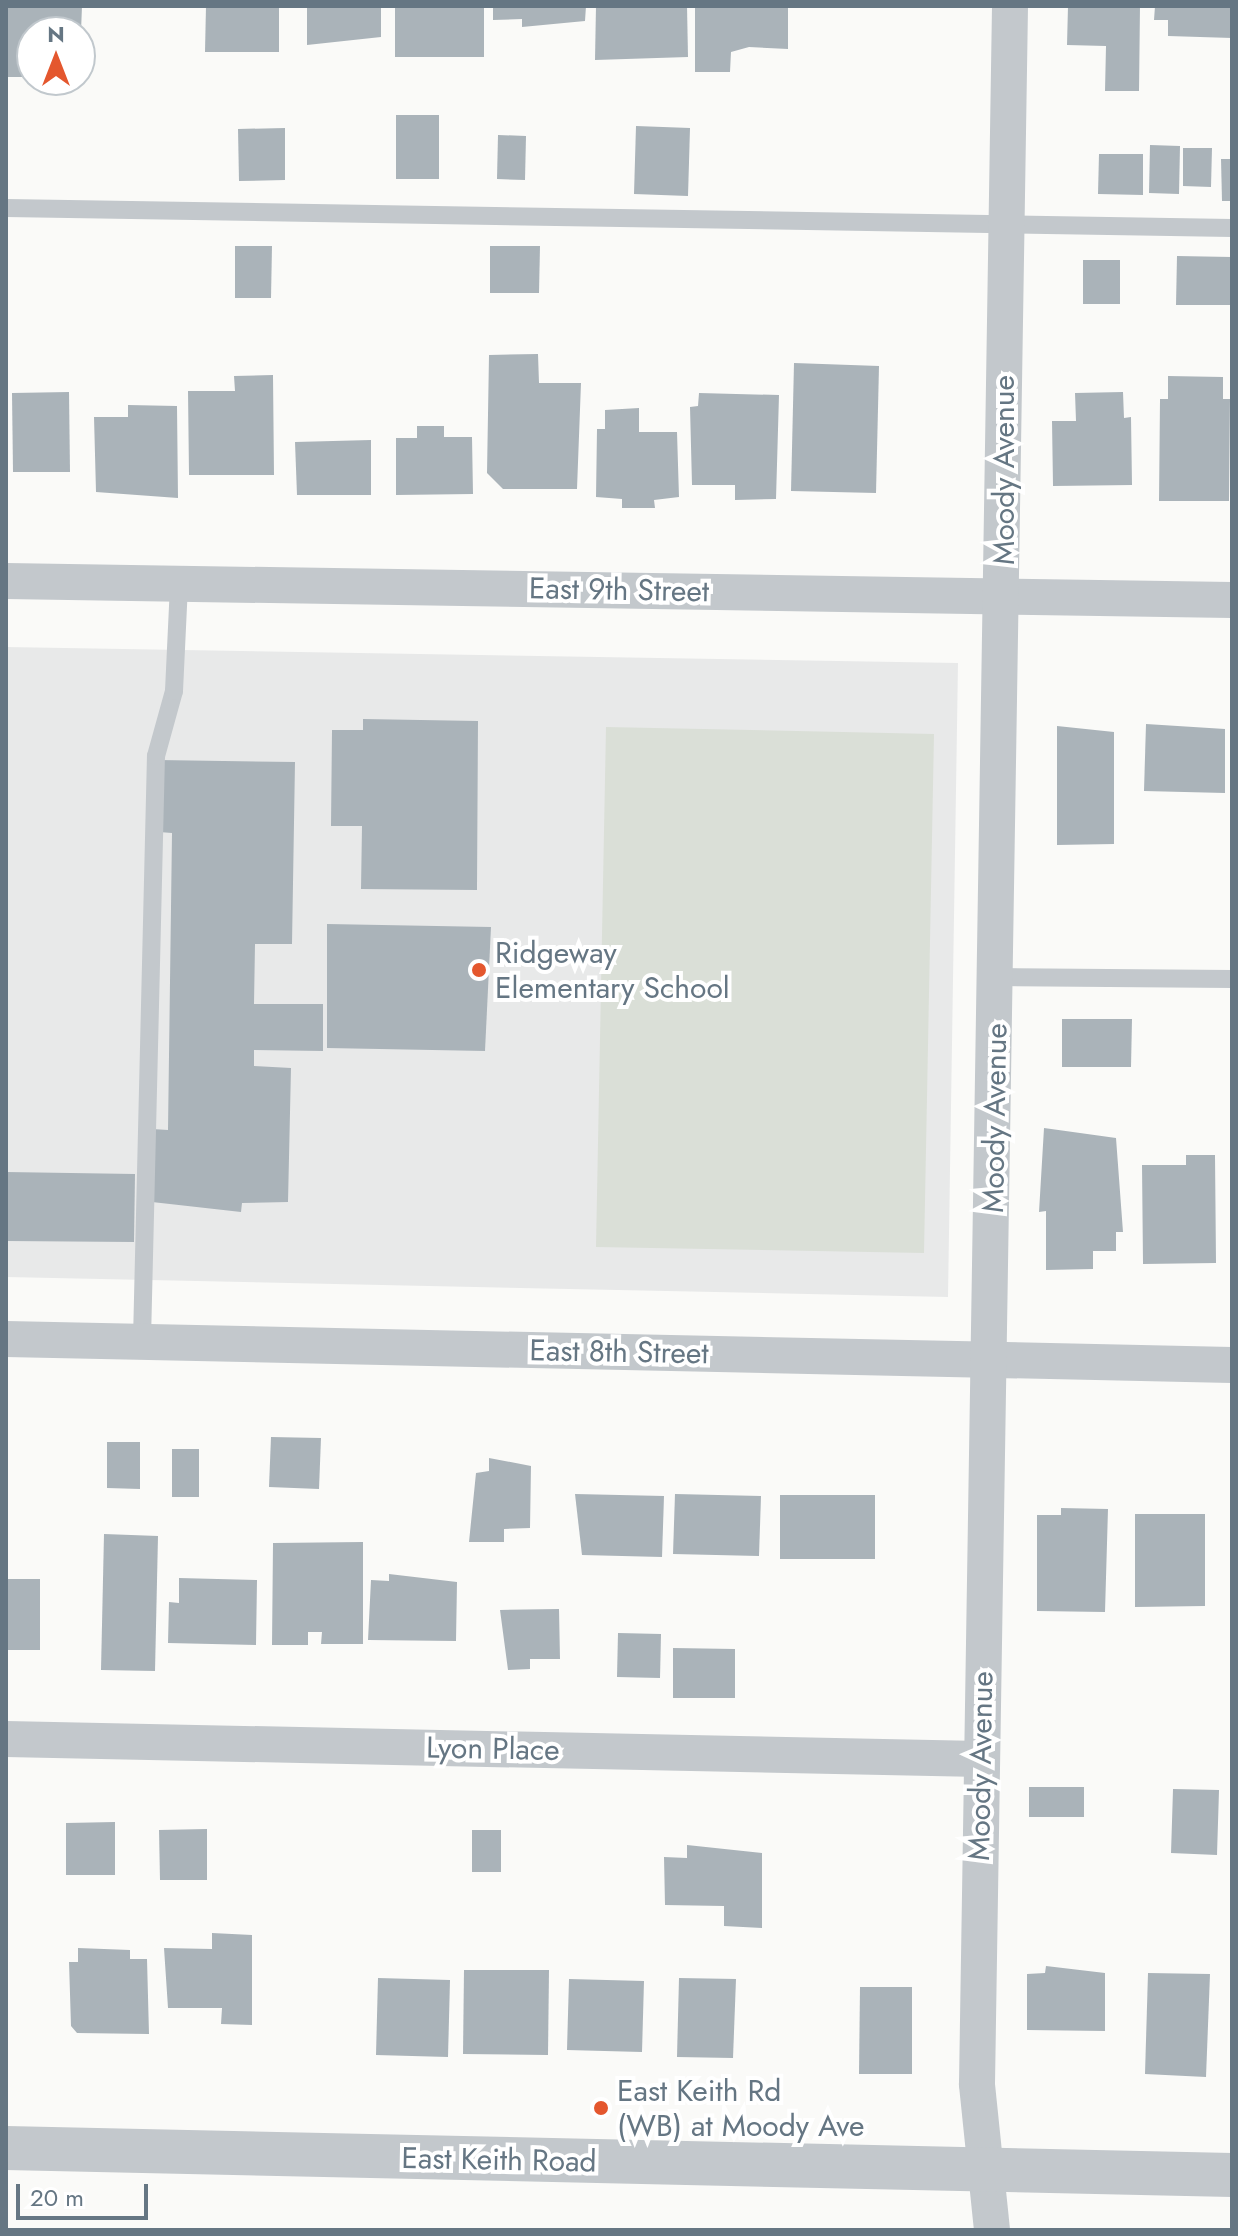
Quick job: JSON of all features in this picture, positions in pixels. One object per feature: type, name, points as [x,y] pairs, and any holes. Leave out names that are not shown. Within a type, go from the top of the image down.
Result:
[{"type":"street","name":"Moody Avenue","points":[[992,2230],[977,2084],[998,977],[1010,6]]},
{"type":"street","name":"East 9th Street","points":[[6,581],[1003,594],[1232,600]]},
{"type":"street","name":"East 8th Street","points":[[6,1339],[1232,1365]]},
{"type":"street","name":"Lyon Place","points":[[6,1739],[981,1759]]},
{"type":"street","name":"East Keith Road","points":[[6,2148],[1232,2175]]},
{"type":"lane","points":[[6,208],[1005,227],[1232,228]]},
{"type":"lane","points":[[142,1340],[156,756],[174,691],[179,584]]},
{"type":"lane","points":[[998,977],[1232,979]]},
{"type":"shaded area","name":"Ridgeway Elementary School","points":[[6,647],[958,663],[948,1297],[6,1277]]},
{"type":"shaded area","points":[[606,727],[934,734],[924,1253],[596,1247]]},
{"type":"building","points":[[6,6],[82,6],[82,16],[16,16],[16,77],[6,77]]},
{"type":"building","points":[[206,6],[279,6],[279,52],[205,52]]},
{"type":"building","points":[[307,6],[381,6],[381,37],[307,45]]},
{"type":"building","points":[[395,6],[484,6],[484,57],[395,57]]},
{"type":"building","points":[[493,6],[586,6],[585,21],[522,27],[522,19],[493,20]]},
{"type":"building","points":[[596,6],[687,6],[688,57],[595,60]]},
{"type":"building","points":[[695,6],[788,6],[788,49],[749,47],[731,52],[730,72],[695,72]]},
{"type":"building","points":[[1068,6],[1140,6],[1139,91],[1105,91],[1106,46],[1067,45]]},
{"type":"building","points":[[1155,6],[1232,6],[1232,38],[1168,36],[1168,20],[1154,20]]},
{"type":"building","points":[[396,115],[439,115],[439,179],[396,179]]},
{"type":"building","points":[[636,126],[690,128],[688,196],[634,194]]},
{"type":"building","points":[[285,128],[285,180],[239,181],[238,129]]},
{"type":"building","points":[[498,135],[526,136],[525,180],[497,179]]},
{"type":"building","points":[[1150,145],[1180,146],[1179,194],[1149,193]]},
{"type":"building","points":[[1183,148],[1212,148],[1211,187],[1183,186]]},
{"type":"building","points":[[1099,154],[1143,154],[1143,195],[1098,194]]},
{"type":"building","points":[[1221,159],[1232,159],[1232,201],[1222,201]]},
{"type":"building","points":[[235,246],[272,246],[271,298],[235,298]]},
{"type":"building","points":[[490,246],[540,246],[539,293],[490,293]]},
{"type":"building","points":[[1177,256],[1232,257],[1232,305],[1176,305]]},
{"type":"building","points":[[1083,260],[1120,260],[1120,304],[1083,304]]},
{"type":"building","points":[[538,354],[539,383],[581,383],[577,489],[503,489],[487,473],[489,355]]},
{"type":"building","points":[[794,363],[879,366],[876,493],[791,491]]},
{"type":"building","points":[[273,375],[274,475],[189,475],[188,391],[235,391],[234,376]]},
{"type":"building","points":[[1168,376],[1223,377],[1223,399],[1230,399],[1229,501],[1159,501],[1160,399],[1168,399]]},
{"type":"building","points":[[69,392],[70,472],[13,472],[12,393]]},
{"type":"building","points":[[1123,392],[1124,418],[1131,417],[1132,485],[1053,486],[1052,421],[1076,421],[1075,393]]},
{"type":"building","points":[[699,393],[779,395],[776,499],[735,500],[735,485],[692,485],[690,407],[698,406]]},
{"type":"building","points":[[128,405],[177,406],[178,498],[96,492],[94,417],[128,417]]},
{"type":"building","points":[[639,408],[639,432],[677,432],[679,497],[654,500],[655,508],[622,508],[622,499],[596,497],[597,429],[605,429],[605,410]]},
{"type":"building","points":[[417,426],[444,426],[444,437],[472,437],[473,494],[396,495],[396,438],[417,438]]},
{"type":"building","points":[[371,440],[371,495],[297,495],[295,442]]},
{"type":"building","points":[[363,719],[478,721],[477,890],[361,889],[362,826],[331,826],[332,730],[363,730]]},
{"type":"building","points":[[1146,724],[1225,729],[1225,793],[1144,791]]},
{"type":"building","points":[[1057,726],[1114,732],[1114,844],[1057,845]]},
{"type":"building","points":[[158,760],[295,762],[292,944],[255,944],[254,1004],[323,1004],[323,1051],[254,1050],[254,1066],[291,1068],[288,1202],[242,1203],[241,1212],[152,1202],[152,1129],[168,1130],[172,833],[159,832]]},
{"type":"building","points":[[327,924],[491,927],[485,1051],[327,1048]]},
{"type":"building","points":[[1062,1019],[1132,1019],[1131,1067],[1062,1067]]},
{"type":"building","points":[[1044,1128],[1116,1138],[1123,1232],[1116,1232],[1116,1251],[1093,1251],[1093,1269],[1046,1270],[1046,1211],[1039,1212]]},
{"type":"building","points":[[1186,1155],[1215,1155],[1216,1263],[1143,1264],[1142,1165],[1186,1165]]},
{"type":"building","points":[[6,1172],[135,1174],[134,1242],[6,1241]]},
{"type":"building","points":[[271,1437],[321,1438],[319,1489],[269,1487]]},
{"type":"building","points":[[107,1442],[140,1442],[140,1489],[107,1488]]},
{"type":"building","points":[[172,1449],[199,1449],[199,1497],[172,1497]]},
{"type":"building","points":[[489,1458],[531,1466],[530,1528],[504,1529],[504,1542],[469,1542],[476,1473],[489,1471]]},
{"type":"building","points":[[575,1494],[664,1496],[662,1557],[582,1555]]},
{"type":"building","points":[[675,1494],[761,1496],[759,1556],[673,1554]]},
{"type":"building","points":[[780,1495],[875,1495],[875,1559],[780,1559]]},
{"type":"building","points":[[1061,1508],[1108,1509],[1105,1612],[1037,1611],[1037,1515],[1061,1515]]},
{"type":"building","points":[[1135,1514],[1205,1514],[1205,1606],[1135,1607]]},
{"type":"building","points":[[104,1534],[158,1536],[155,1671],[101,1670]]},
{"type":"building","points":[[363,1542],[363,1644],[321,1644],[322,1632],[308,1632],[308,1645],[272,1645],[273,1543]]},
{"type":"building","points":[[389,1574],[457,1582],[456,1641],[368,1640],[371,1580],[389,1581]]},
{"type":"building","points":[[179,1578],[257,1580],[256,1645],[168,1643],[169,1602],[179,1603]]},
{"type":"building","points":[[6,1579],[40,1579],[40,1650],[6,1650]]},
{"type":"building","points":[[559,1609],[560,1659],[530,1659],[530,1669],[508,1670],[500,1610]]},
{"type":"building","points":[[618,1633],[661,1634],[660,1678],[617,1677]]},
{"type":"building","points":[[673,1648],[735,1649],[735,1698],[673,1698]]},
{"type":"building","points":[[1029,1787],[1084,1787],[1084,1817],[1029,1817]]},
{"type":"building","points":[[1173,1789],[1219,1790],[1217,1855],[1171,1853]]},
{"type":"building","points":[[115,1822],[115,1875],[66,1875],[66,1823]]},
{"type":"building","points":[[207,1829],[207,1880],[160,1880],[159,1830]]},
{"type":"building","points":[[472,1830],[501,1830],[501,1872],[472,1872]]},
{"type":"building","points":[[687,1845],[762,1853],[762,1928],[724,1926],[724,1906],[665,1905],[664,1857],[687,1858]]},
{"type":"building","points":[[212,1933],[252,1935],[252,2025],[221,2024],[222,2008],[168,2008],[164,1948],[212,1949]]},
{"type":"building","points":[[78,1948],[130,1950],[130,1959],[147,1959],[149,2034],[77,2033],[71,2026],[69,1962],[78,1962]]},
{"type":"building","points":[[1046,1966],[1105,1973],[1105,2031],[1027,2030],[1027,1974],[1045,1973]]},
{"type":"building","points":[[464,1970],[549,1970],[548,2055],[463,2054]]},
{"type":"building","points":[[1148,1973],[1210,1974],[1206,2077],[1145,2074]]},
{"type":"building","points":[[378,1978],[450,1980],[448,2057],[376,2055]]},
{"type":"building","points":[[679,1978],[736,1979],[733,2058],[677,2057]]},
{"type":"building","points":[[569,1979],[644,1981],[642,2052],[567,2050]]},
{"type":"building","points":[[860,1987],[912,1987],[912,2074],[859,2074]]},
{"type":"place","name":"Ridgeway Elementary School","points":[[479,970]]},
{"type":"place","name":"East Keith Rd (WB) at Moody Ave","points":[[601,2108]]}]
